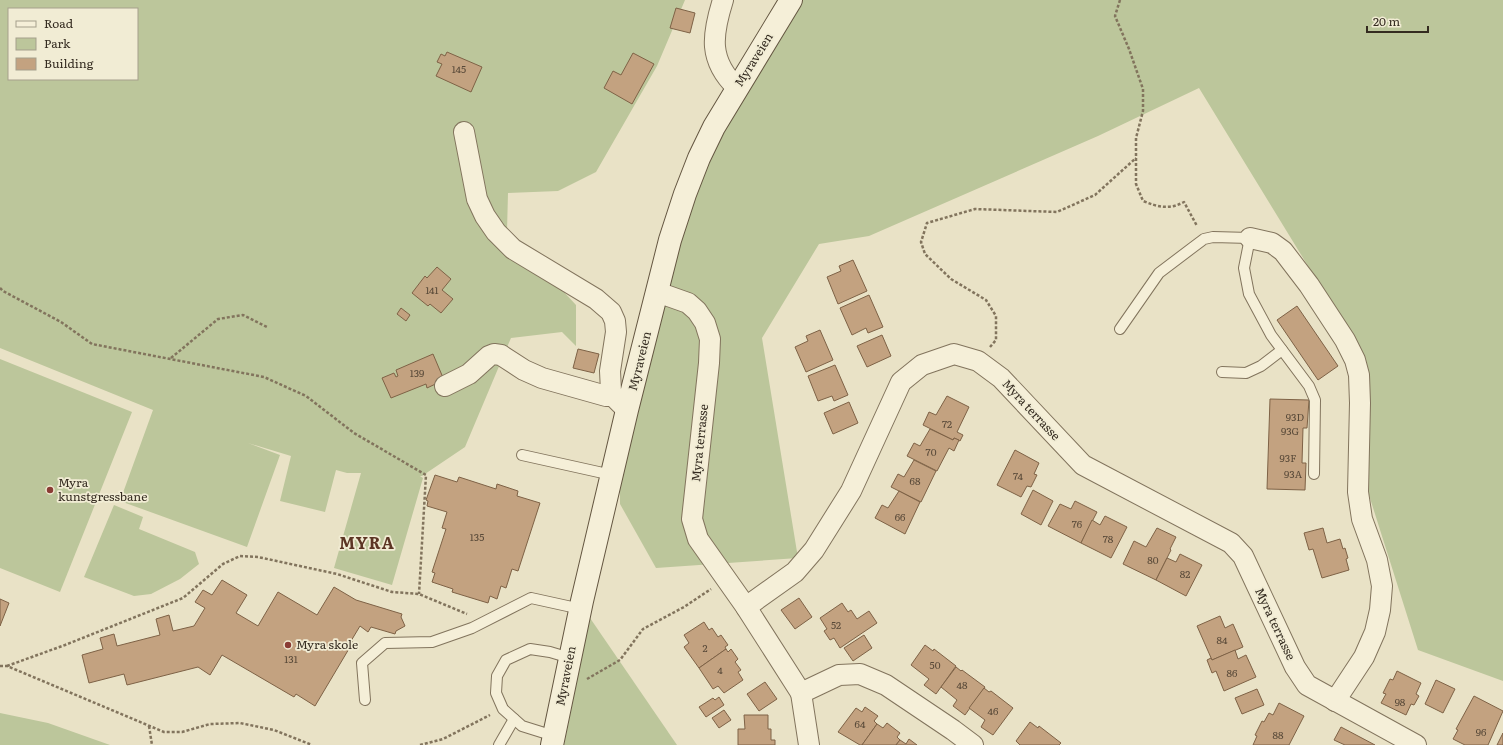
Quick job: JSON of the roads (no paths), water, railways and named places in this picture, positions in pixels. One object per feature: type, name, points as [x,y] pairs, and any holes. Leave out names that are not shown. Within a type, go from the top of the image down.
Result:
[{"type":"main road","name":"Myraveien","points":[[553,741],[570,658],[612,475],[620,403],[657,292],[670,240],[685,194],[699,158],[711,133],[791,0]]},
{"type":"street","points":[[723,0],[717,18],[714,46],[716,57],[727,79],[737,88]]},
{"type":"street","points":[[464,132],[477,199],[485,216],[496,232],[513,249],[596,299],[611,312],[615,321],[616,332],[610,371],[611,391],[620,403]]},
{"type":"street","points":[[1250,238],[1272,243],[1284,251],[1310,285],[1345,340],[1355,360],[1359,375],[1360,403],[1358,492],[1362,519],[1377,560],[1382,586],[1380,610],[1375,632],[1364,657],[1335,701]]},
{"type":"street","name":"Myra terrasse","points":[[657,292],[688,303],[697,311],[705,323],[710,339],[692,520],[698,539],[746,607],[801,693],[809,745]]},
{"type":"street","points":[[445,386],[469,374],[489,356],[494,354],[501,355],[524,370],[542,378],[606,396],[620,403]]},
{"type":"street","name":"Myra terrasse","points":[[746,607],[795,572],[814,550],[851,491],[901,382],[922,365],[954,354],[978,361],[1001,378],[1083,466],[1232,543],[1243,556],[1295,667],[1307,685],[1416,745]]},
{"type":"street","points":[[801,693],[839,675],[860,674],[886,685],[973,745]]},
{"type":"lane","points":[[1120,329],[1159,273],[1204,239],[1213,236],[1250,238],[1244,268],[1249,294],[1271,335],[1309,386],[1315,400],[1314,474]]},
{"type":"lane","points":[[1222,372],[1246,373],[1261,366],[1282,350]]},
{"type":"lane","points":[[522,455],[612,475]]},
{"type":"lane","points":[[364,700],[362,663],[385,643],[432,642],[472,628],[531,598],[581,609]]},
{"type":"lane","points":[[553,741],[522,726],[503,709],[496,693],[497,676],[506,660],[530,649],[550,652],[570,658]]},
{"type":"lane","points":[[499,745],[514,719]]},
{"type":"place","name":"Myra kunstgressbane","points":[[50,490]]},
{"type":"place","name":"Myra skole","points":[[288,645]]},
{"type":"district","name":"MYRA","points":[[367,543]]}]
